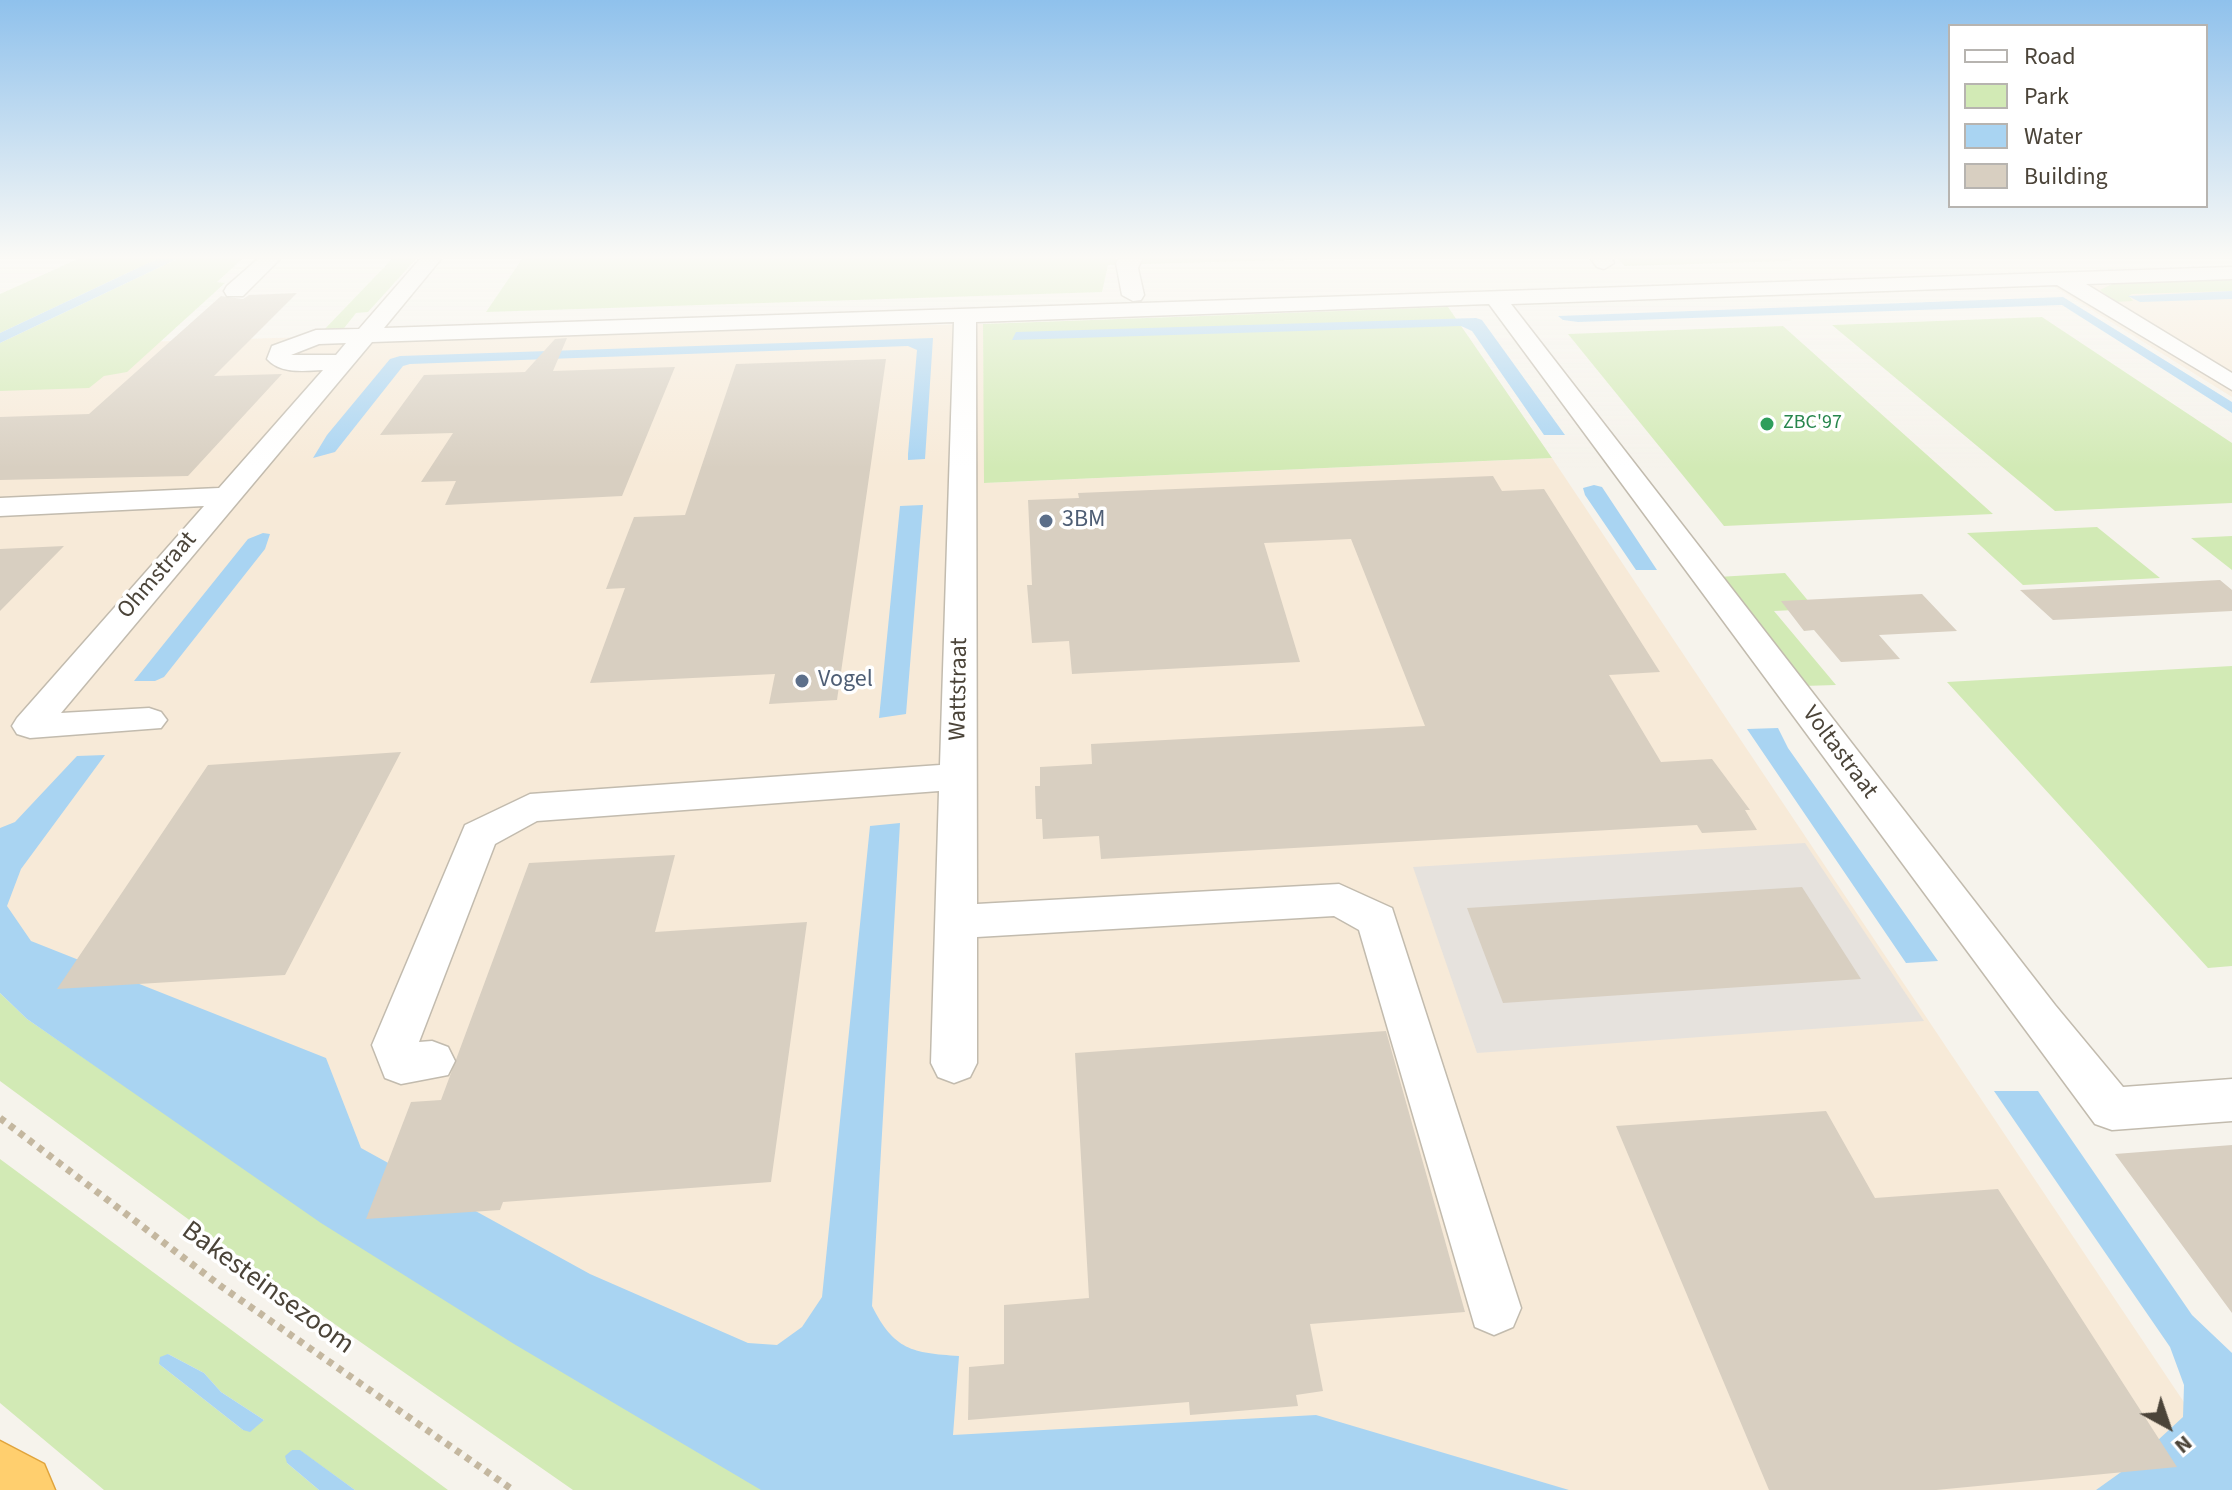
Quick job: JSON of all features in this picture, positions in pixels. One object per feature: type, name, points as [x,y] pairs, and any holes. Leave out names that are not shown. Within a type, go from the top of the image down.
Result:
[{"type":"highway","points":[[0,1477],[18,1490]]},
{"type":"street","name":"Ohmstraat","points":[[149,720],[30,726],[370,329]]},
{"type":"street","points":[[342,362],[294,364],[279,359],[280,351],[316,337],[569,329]]},
{"type":"street","name":"Wattstraat","points":[[954,1063],[965,329]]},
{"type":"street","name":"Voltastraat","points":[[1518,329],[2029,1005],[2112,1109],[2232,1100]]},
{"type":"street","points":[[2143,329],[2232,383]]},
{"type":"street","points":[[0,507],[226,496]]},
{"type":"street","points":[[432,1061],[401,1064],[395,1045],[479,835],[530,808],[958,777]]},
{"type":"street","points":[[956,922],[1339,900],[1377,920],[1494,1308]]},
{"type":"path","name":"Bakesteinsezoom","points":[[0,1118],[222,1287],[513,1490]]},
{"type":"shaded area","points":[[741,329],[983,329],[985,483],[1552,458],[2232,1474],[2232,1490],[748,1490],[0,958],[0,346]]},
{"type":"shaded area","points":[[2122,329],[2232,329],[2232,397]]},
{"type":"shaded area","points":[[1805,843],[1924,1021],[1477,1053],[1413,867]]},
{"type":"green space","points":[[30,329],[175,329],[127,372],[104,376],[89,388],[0,391],[0,343]]},
{"type":"green space","points":[[325,329],[344,329],[341,332],[320,334]]},
{"type":"green space","points":[[983,329],[1463,329],[1552,458],[984,483]]},
{"type":"green space","name":"ZBC'97","points":[[1786,329],[1993,514],[1724,526],[1568,334]]},
{"type":"green space","name":"ZBC'97","points":[[1836,329],[2059,329],[2232,443],[2232,503],[2055,511]]},
{"type":"green space","points":[[2097,527],[2160,578],[2023,585],[1967,533]]},
{"type":"green space","points":[[2232,536],[2232,570],[2191,538]]},
{"type":"green space","points":[[1785,573],[1815,609],[1774,611],[1836,685],[1803,686],[1718,577]]},
{"type":"green space","points":[[2232,666],[2232,966],[2208,968],[1947,682]]},
{"type":"green space","points":[[0,993],[27,1019],[163,1112],[773,1490],[573,1490],[267,1277],[0,1081]]},
{"type":"green space","points":[[0,1159],[448,1490],[355,1490],[299,1450],[292,1450],[287,1463],[319,1490],[104,1490],[0,1403]],"holes":[[[168,1354],[204,1373],[221,1392],[264,1420],[243,1430],[159,1364]]]},
{"type":"water","points":[[9,329],[30,329],[0,343],[0,333]]},
{"type":"water","points":[[1130,329],[1380,329],[1012,340],[1016,332]]},
{"type":"water","points":[[1467,329],[1488,329],[1565,435],[1544,435],[1472,331]]},
{"type":"water","points":[[2099,329],[2114,329],[2232,402],[2232,413]]},
{"type":"water","points":[[933,338],[925,459],[908,460],[917,350],[908,346],[410,364],[403,366],[335,452],[313,458],[327,435],[390,359],[400,356]]},
{"type":"water","points":[[1594,485],[1602,487],[1657,570],[1636,570],[1585,495],[1583,488]]},
{"type":"water","points":[[923,505],[906,714],[879,718],[900,506]]},
{"type":"water","points":[[263,533],[270,534],[265,549],[164,677],[155,681],[134,681],[248,539]]},
{"type":"water","points":[[1778,728],[1788,748],[1938,961],[1906,963],[1747,729]]},
{"type":"water","points":[[105,755],[21,869],[7,906],[31,941],[326,1058],[361,1148],[590,1274],[748,1343],[777,1345],[802,1327],[822,1297],[870,826],[900,823],[872,1306],[888,1332],[906,1346],[929,1353],[959,1356],[953,1435],[1316,1415],[1569,1490],[761,1490],[514,1344],[321,1223],[27,1019],[0,993],[0,828],[15,822],[77,756]]},
{"type":"water","points":[[1994,1091],[2038,1091],[2192,1315],[2232,1353],[2232,1490],[2096,1490],[2131,1465],[2183,1417],[2184,1385],[2170,1347]]},
{"type":"water","points":[[168,1354],[204,1373],[221,1392],[264,1420],[250,1432],[243,1430],[159,1364],[160,1357]]},
{"type":"water","points":[[292,1450],[300,1450],[355,1490],[319,1490],[287,1463],[285,1456]]},
{"type":"building","points":[[185,329],[261,329],[214,376],[282,374],[188,476],[0,480],[0,417],[89,414]]},
{"type":"building","points":[[567,338],[553,371],[675,367],[622,496],[445,505],[456,481],[421,482],[453,433],[380,435],[424,375],[525,372],[555,339]]},
{"type":"building","points":[[886,359],[837,700],[769,704],[775,674],[590,683],[625,588],[606,589],[634,517],[685,515],[736,364]]},
{"type":"building","points":[[1493,476],[1502,491],[1544,489],[1660,672],[1609,675],[1661,762],[1712,759],[1750,810],[1745,810],[1757,830],[1702,833],[1697,825],[1101,859],[1099,836],[1043,839],[1042,819],[1036,819],[1035,786],[1040,786],[1040,767],[1092,764],[1091,744],[1425,726],[1351,539],[1264,543],[1300,662],[1072,674],[1069,641],[1032,643],[1027,585],[1032,585],[1028,500],[1079,498],[1078,493]]},
{"type":"building","points":[[64,546],[0,611],[0,549]]},
{"type":"building","points":[[2220,580],[2232,590],[2232,611],[2053,620],[2020,590]]},
{"type":"building","points":[[1922,594],[1957,631],[1879,635],[1900,659],[1841,662],[1814,630],[1804,631],[1781,601]]},
{"type":"building","points":[[401,752],[285,975],[57,989],[208,765]]},
{"type":"building","points":[[675,855],[655,932],[807,922],[771,1182],[503,1202],[500,1210],[366,1219],[411,1102],[441,1100],[529,863]]},
{"type":"building","points":[[1802,887],[1861,979],[1503,1003],[1467,908]]},
{"type":"building","points":[[1386,1031],[1465,1312],[1310,1324],[1323,1391],[1296,1395],[1298,1406],[1190,1415],[1189,1402],[968,1420],[969,1367],[1004,1364],[1004,1305],[1089,1298],[1075,1053]]},
{"type":"building","points":[[1826,1111],[1875,1198],[1998,1189],[2177,1467],[1936,1490],[1769,1490],[1616,1126]]},
{"type":"building","points":[[2232,1145],[2232,1313],[2115,1154]]},
{"type":"place","name":"ZBC'97","points":[[1767,424]]},
{"type":"place","name":"3BM","points":[[1046,521]]},
{"type":"place","name":"Vogel","points":[[802,681]]}]
